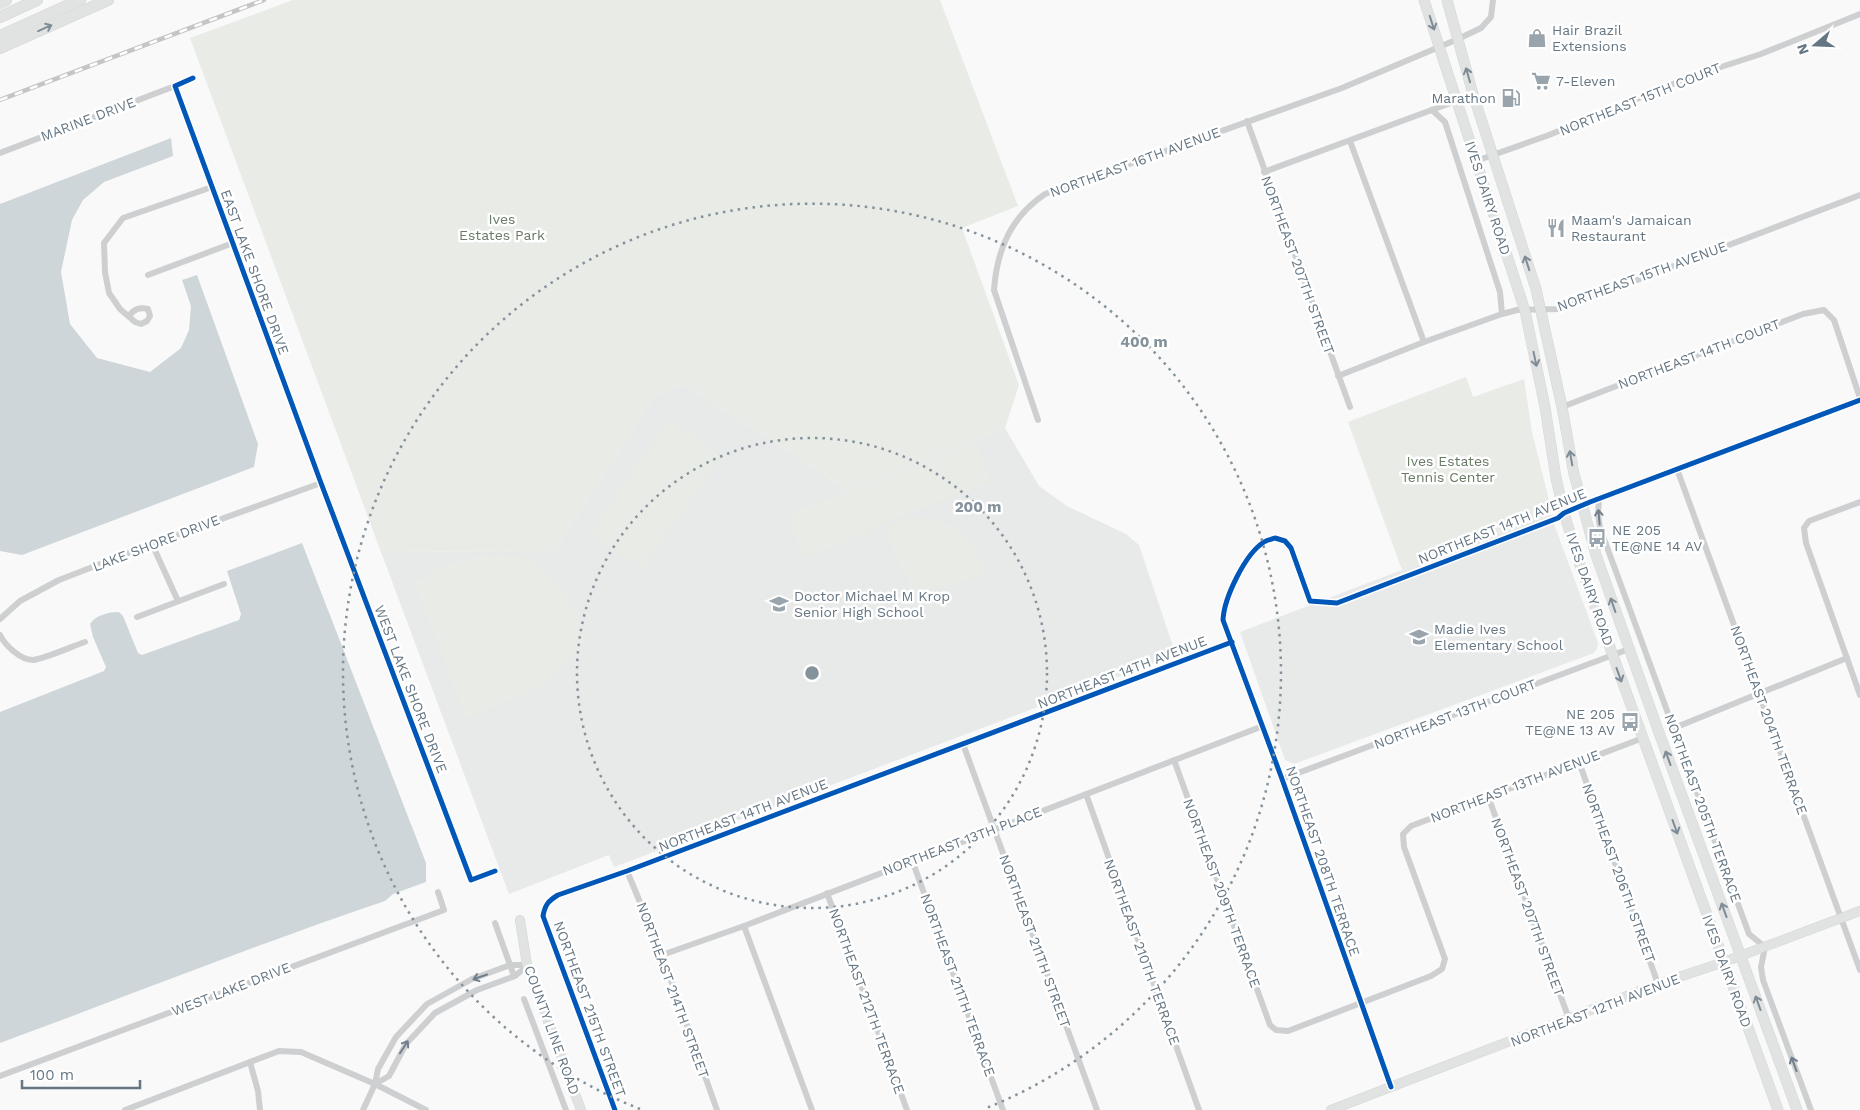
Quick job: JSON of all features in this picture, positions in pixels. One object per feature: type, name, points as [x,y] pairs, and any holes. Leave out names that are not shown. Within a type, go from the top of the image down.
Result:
[{"type":"highway","points":[[0,3],[6,0]]},
{"type":"highway","points":[[0,16],[37,0]]},
{"type":"highway","points":[[0,36],[80,0]]},
{"type":"highway","points":[[0,48],[108,0]]},
{"type":"main road","name":"IVES DAIRY ROAD","points":[[1424,0],[1525,311],[1545,407],[1556,478],[1564,513],[1579,562],[1778,1110]]},
{"type":"main road","name":"IVES DAIRY ROAD","points":[[1447,0],[1492,155],[1536,289],[1562,407],[1574,474],[1596,555],[1797,1110]]},
{"type":"street","points":[[1458,40],[1481,28],[1490,17],[1492,0]]},
{"type":"street","name":"NORTHEAST 15TH COURT","points":[[1476,160],[1553,134],[1690,77],[1761,54],[1860,14]]},
{"type":"street","name":"NORTHEAST 16TH AVENUE","points":[[1038,420],[994,290],[1002,248],[1011,228],[1031,203],[1045,194],[1342,88],[1458,40]]},
{"type":"street","points":[[175,86],[193,78]]},
{"type":"street","name":"MARINE DRIVE","points":[[0,152],[175,86]]},
{"type":"street","name":"EAST LAKE SHORE DRIVE","points":[[175,86],[321,483]]},
{"type":"street","points":[[1264,172],[1456,101]]},
{"type":"street","points":[[1432,110],[1445,122],[1500,292],[1502,314]]},
{"type":"street","name":"NORTHEAST 207TH STREET","points":[[1247,121],[1350,407]]},
{"type":"street","points":[[1350,141],[1424,342]]},
{"type":"street","points":[[129,316],[120,309],[109,293],[105,272],[104,243],[123,218],[212,187]]},
{"type":"street","name":"NORTHEAST 15TH AVENUE","points":[[1338,376],[1502,314],[1516,310],[1561,309],[1860,195]]},
{"type":"street","points":[[148,275],[233,243]]},
{"type":"street","name":"NORTHEAST 14TH COURT","points":[[1562,407],[1803,314],[1824,310],[1834,320],[1860,399]]},
{"type":"street","name":"NORTHEAST 14TH AVENUE","points":[[543,916],[545,906],[558,895],[628,871],[1232,642],[1223,620],[1224,611],[1233,586],[1251,554],[1264,542],[1275,538],[1285,541],[1291,548],[1310,600],[1322,603],[1337,603],[1548,522],[1564,513],[1599,499],[1860,399]]},
{"type":"street","name":"NORTHEAST 204TH TERRACE","points":[[1678,469],[1860,970]]},
{"type":"street","name":"LAKE SHORE DRIVE","points":[[0,619],[20,601],[59,580],[321,483]]},
{"type":"street","name":"WEST LAKE SHORE DRIVE","points":[[321,483],[471,880],[495,871]]},
{"type":"street","name":"NORTHEAST 205TH TERRACE","points":[[1599,499],[1598,514],[1600,528],[1749,934],[1765,947]]},
{"type":"street","points":[[1860,502],[1809,521],[1804,528],[1806,543],[1860,696]]},
{"type":"street","points":[[152,544],[178,601]]},
{"type":"street","points":[[137,617],[224,584]]},
{"type":"street","points":[[0,635],[18,655],[32,660],[85,642]]},
{"type":"street","name":"NORTHEAST 208TH TERRACE","points":[[1232,642],[1391,1087]]},
{"type":"street","name":"NORTHEAST 13TH COURT","points":[[1282,779],[1629,648]]},
{"type":"street","points":[[1674,728],[1847,658]]},
{"type":"street","name":"NORTHEAST 13TH PLACE","points":[[662,955],[744,926],[994,828],[1263,726]]},
{"type":"street","name":"NORTHEAST 13TH AVENUE","points":[[1360,1003],[1431,976],[1442,969],[1445,958],[1404,847],[1403,834],[1411,826],[1643,738]]},
{"type":"street","name":"NORTHEAST 211TH STREET","points":[[963,744],[1097,1110]]},
{"type":"street","name":"NORTHEAST 209TH TERRACE","points":[[1174,760],[1270,1025],[1276,1030],[1288,1031],[1360,1003]]},
{"type":"street","name":"NORTHEAST 206TH STREET","points":[[1579,762],[1658,984]]},
{"type":"street","name":"NORTHEAST 210TH TERRACE","points":[[1086,794],[1199,1110]]},
{"type":"street","name":"NORTHEAST 207TH STREET","points":[[1488,796],[1569,1019]]},
{"type":"street","name":"NORTHEAST 211TH TERRACE","points":[[912,860],[1003,1110]]},
{"type":"street","name":"NORTHEAST 214TH STREET","points":[[628,871],[662,955],[717,1110]]},
{"type":"street","name":"WEST LAKE DRIVE","points":[[0,1076],[444,910],[438,892]]},
{"type":"street","name":"NORTHEAST 212TH TERRACE","points":[[827,893],[908,1110]]},
{"type":"street","name":"NORTHEAST 12TH AVENUE","points":[[1331,1110],[1658,984],[1724,962],[1860,911]]},
{"type":"street","name":"NORTHEAST 215TH STREET","points":[[543,916],[615,1110]]},
{"type":"street","name":"COUNTY LINE ROAD","points":[[520,920],[527,966],[581,1110]]},
{"type":"street","points":[[495,923],[514,976]]},
{"type":"street","points":[[744,926],[812,1110]]},
{"type":"street","points":[[1765,947],[1760,966],[1763,980],[1811,1110]]},
{"type":"street","points":[[363,1110],[375,1084],[378,1069],[396,1037],[427,1004],[472,979],[510,965],[527,966]]},
{"type":"street","points":[[375,1084],[388,1076],[406,1044],[434,1013],[477,990],[514,976],[527,966]]},
{"type":"street","points":[[524,998],[566,1110]]},
{"type":"street","points":[[125,1110],[140,1107],[280,1051],[300,1052],[375,1084],[426,1110]]},
{"type":"street","points":[[250,1062],[258,1091],[260,1110]]},
{"type":"shaded area","points":[[171,138],[173,156],[104,182],[83,200],[72,220],[61,272],[70,324],[97,358],[150,372],[181,348],[189,330],[191,306],[182,280],[197,275],[258,444],[254,467],[22,555],[0,551],[0,204]]},
{"type":"shaded area","name":"Doctor Michael M Krop Senior High School","points":[[684,384],[846,489],[1005,428],[1039,486],[1067,506],[1126,534],[1139,545],[1176,655],[614,867],[609,855],[509,894],[381,552],[554,551],[655,395]]},
{"type":"shaded area","name":"Madie Ives Elementary School","points":[[1550,513],[1598,643],[1594,653],[1294,764],[1285,760],[1240,632]]},
{"type":"shaded area","points":[[302,543],[426,863],[426,882],[393,894],[385,901],[0,1043],[0,712],[104,671],[106,667],[93,637],[90,624],[96,618],[103,615],[119,612],[123,616],[138,653],[142,655],[239,620],[241,614],[227,571]]},
{"type":"green space","name":"Ives Estates Park","points":[[293,0],[940,0],[1018,206],[962,228],[1019,385],[1005,428],[846,489],[684,384],[655,395],[554,551],[381,552],[190,38]]},
{"type":"green space","name":"Ives Estates Tennis Center","points":[[1466,377],[1473,397],[1524,379],[1532,432],[1552,512],[1402,570],[1348,422]]},
{"type":"green space","points":[[669,419],[721,456],[643,569],[590,532]]},
{"type":"green space","points":[[976,442],[991,482],[871,528],[872,531],[803,558],[787,514]]},
{"type":"green space","points":[[911,518],[938,521],[959,531],[974,548],[986,572],[942,589],[941,585],[917,594],[913,592],[904,569],[901,570],[885,530],[894,522]]},
{"type":"green space","points":[[485,555],[522,557],[532,559],[537,563],[563,588],[588,639],[579,646],[547,685],[466,719],[414,582],[444,565]]},
{"type":"railway","points":[[0,100],[264,0]]},
{"type":"cycle path","points":[[193,78],[175,86],[321,483],[471,880],[495,871]]},
{"type":"cycle path","points":[[1391,1087],[1282,779],[1223,620],[1231,589],[1243,566],[1264,542],[1275,538],[1285,541],[1291,548],[1310,601],[1337,603],[1558,518],[1564,513],[1590,502],[1860,400]]},
{"type":"cycle path","points":[[615,1110],[543,916],[546,906],[552,899],[558,895],[627,871],[1232,642]]},
{"type":"place","name":"Hair Brazil Extensions","points":[[1537,38]]},
{"type":"place","name":"7-Eleven","points":[[1541,81]]},
{"type":"place","name":"Marathon","points":[[1511,98]]},
{"type":"place","name":"Maam's Jamaican Restaurant","points":[[1556,228]]},
{"type":"place","name":"NE 205 TE@NE 14 AV","points":[[1597,538]]},
{"type":"place","name":"Doctor Michael M Krop Senior High School","points":[[779,604]]},
{"type":"place","name":"Madie Ives Elementary School","points":[[1419,637]]},
{"type":"place","name":"NE 205 TE@NE 13 AV","points":[[1630,722]]}]
